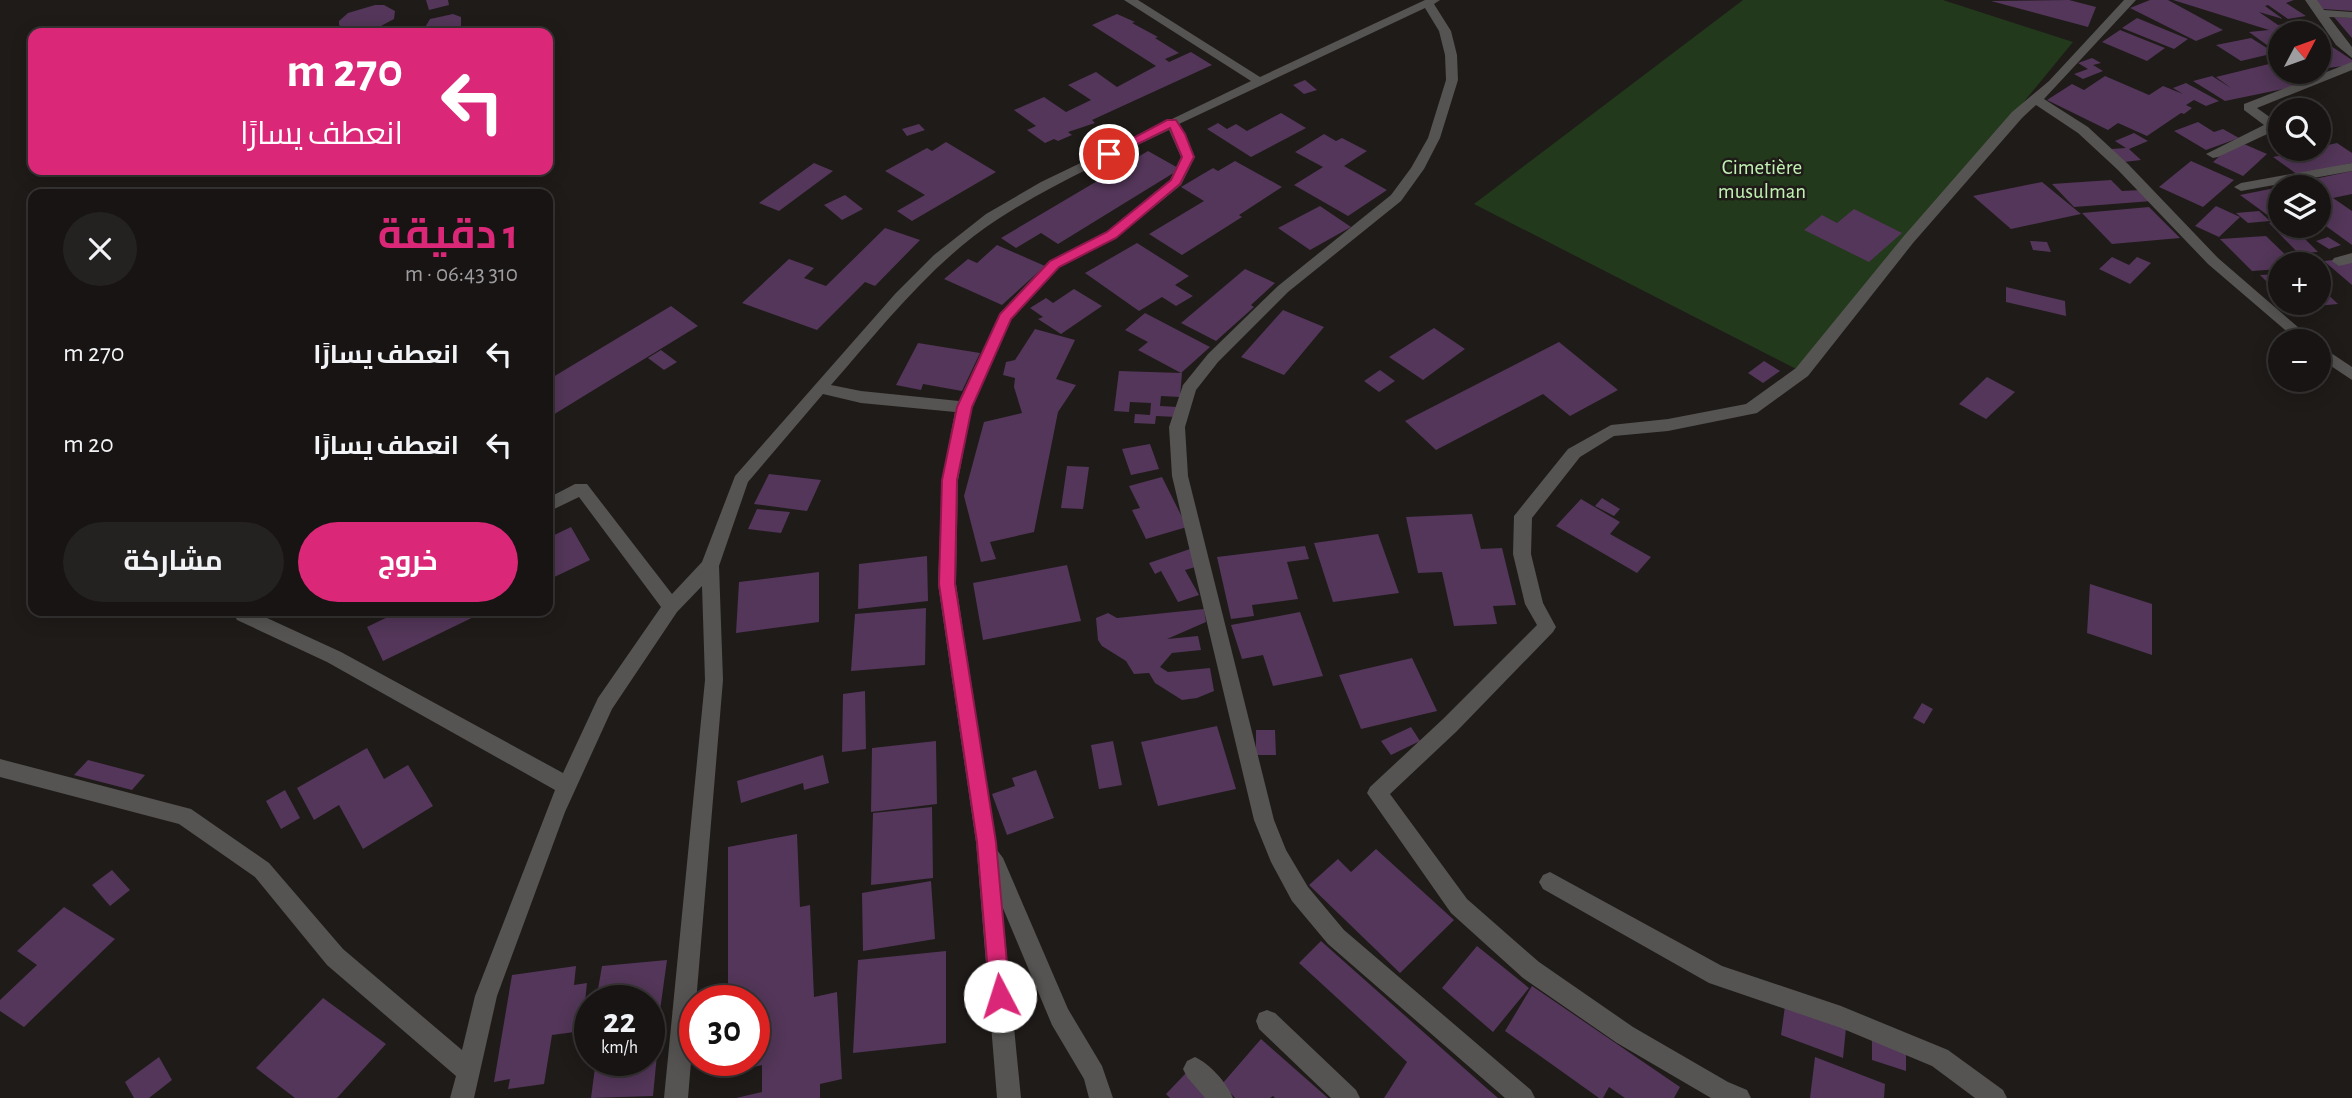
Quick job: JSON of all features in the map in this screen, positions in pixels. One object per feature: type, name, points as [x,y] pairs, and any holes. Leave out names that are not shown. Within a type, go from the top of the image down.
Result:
[{"type":"street","points":[[1130,0],[1260,82]]},
{"type":"street","points":[[1739,1098],[1721,1091],[1625,1035],[1531,970],[1459,906],[1377,793],[1547,626],[1534,604],[1522,554],[1523,516],[1574,453],[1611,431],[1668,425],[1751,409],[1802,372],[1909,240],[2034,98],[2053,84],[2130,0]]},
{"type":"street","points":[[2311,0],[2352,54]]},
{"type":"street","points":[[676,1098],[714,680],[710,566],[741,480],[900,297],[939,258],[991,217],[1046,185],[1172,123],[1431,2],[1445,31],[1451,55],[1452,80],[1434,138],[1396,198],[1283,289],[1213,358],[1189,389],[1177,427],[1180,476],[1264,820],[1278,855],[1300,894],[1336,937],[1523,1098]]},
{"type":"street","points":[[2320,13],[2352,15]]},
{"type":"street","points":[[2213,154],[2273,126],[2248,107],[2352,66]]},
{"type":"street","points":[[2034,98],[2083,131],[2123,167],[2213,261],[2293,329]]},
{"type":"street","points":[[1009,1098],[986,842],[947,584],[950,480],[964,407],[1005,317],[1054,264],[1111,235],[1176,182],[1188,157],[1180,134],[1172,123]]},
{"type":"street","points":[[2241,187],[2352,167]]},
{"type":"street","points":[[2331,359],[2352,375]]},
{"type":"street","points":[[820,388],[860,397],[964,407]]},
{"type":"street","points":[[553,503],[581,488],[671,607]]},
{"type":"street","points":[[462,1098],[486,996],[568,786],[605,704],[671,607],[710,566]]},
{"type":"street","points":[[245,616],[334,657],[568,786]]},
{"type":"street","points":[[0,768],[184,816],[262,870],[335,957],[468,1072]]},
{"type":"street","points":[[986,842],[1060,1017],[1094,1074],[1101,1098]]},
{"type":"street","points":[[1550,882],[1717,975],[1841,1017],[1940,1058],[1995,1098]]},
{"type":"street","points":[[1267,1021],[1348,1098]]},
{"type":"street","points":[[1195,1069],[1221,1098]]},
{"type":"green space","name":"Cimetière musulman","points":[[1743,0],[1943,0],[2073,42],[1802,372],[1474,204]]},
{"type":"building","points":[[426,0],[448,0],[449,5],[429,10]]},
{"type":"building","points":[[2069,0],[2096,7],[2088,27],[1991,1]]},
{"type":"building","points":[[2150,0],[2168,0],[2223,30],[2196,41],[2130,8]]},
{"type":"building","points":[[2173,0],[2294,0],[2286,3],[2306,16],[2288,19],[2268,5],[2265,6],[2283,19],[2259,12],[2272,21],[2268,21],[2268,30]]},
{"type":"building","points":[[2316,0],[2352,0],[2352,11],[2323,9]]},
{"type":"building","points":[[375,5],[384,5],[395,11],[394,19],[381,26],[383,28],[343,28],[339,21],[348,13]]},
{"type":"building","points":[[453,14],[461,17],[461,26],[464,28],[425,28],[430,19]]},
{"type":"building","points":[[1117,14],[1135,22],[1132,23],[1158,37],[1155,38],[1179,53],[1165,59],[1169,62],[1191,52],[1212,65],[1092,120],[1095,123],[1068,132],[1072,135],[1045,143],[1027,130],[1036,126],[1014,110],[1044,97],[1066,112],[1091,100],[1068,85],[1096,72],[1117,87],[1156,66],[1092,25]]},
{"type":"building","points":[[2334,17],[2352,18],[2352,38]]},
{"type":"building","points":[[2137,18],[2188,39],[2174,49],[2122,28]]},
{"type":"building","points":[[2120,30],[2165,48],[2147,61],[2102,42]]},
{"type":"building","points":[[2268,30],[2268,46],[2249,32]]},
{"type":"building","points":[[2251,38],[2268,49],[2268,55],[2241,61],[2216,45]]},
{"type":"building","points":[[2331,46],[2352,60],[2352,65],[2331,68]]},
{"type":"building","points":[[2092,58],[2101,63],[2093,65],[2103,71],[2083,79],[2074,74],[2088,69],[2078,63]]},
{"type":"building","points":[[2268,64],[2268,84],[2307,84],[2225,101],[2193,81],[2212,76],[2231,88],[2216,77]]},
{"type":"building","points":[[2105,76],[2149,95],[2163,86],[2183,94],[2173,88],[2186,83],[2219,101],[2206,106],[2194,100],[2186,105],[2192,108],[2147,136],[2118,123],[2108,130],[2047,100],[2072,84],[2084,90]]},
{"type":"building","points":[[1305,80],[1317,90],[1304,94],[1293,85]]},
{"type":"building","points":[[1281,113],[1306,128],[1251,157],[1207,129],[1218,123],[1227,129],[1236,124],[1247,131]]},
{"type":"building","points":[[2198,122],[2214,132],[2223,129],[2239,138],[2206,150],[2174,131]]},
{"type":"building","points":[[919,124],[925,130],[907,136],[902,129]]},
{"type":"building","points":[[2134,133],[2148,141],[2129,149],[2141,160],[2124,162],[2111,149],[2126,148],[2115,141]]},
{"type":"building","points":[[1324,134],[1336,141],[1342,138],[1367,151],[1344,166],[1387,190],[1348,216],[1294,185],[1323,167],[1295,152]]},
{"type":"building","points":[[2237,141],[2267,154],[2243,176],[2213,162]]},
{"type":"building","points":[[946,142],[996,172],[912,221],[897,211],[925,195],[885,171],[927,148],[932,151]]},
{"type":"building","points":[[2337,143],[2352,153],[2352,163],[2298,175],[2279,161],[2331,161],[2331,144]]},
{"type":"building","points":[[1148,151],[1180,169],[1058,244],[1041,233],[1016,248],[1001,238]]},
{"type":"building","points":[[1235,161],[1282,187],[1239,215],[1242,217],[1182,255],[1149,234],[1204,201],[1181,187],[1213,168],[1218,171]]},
{"type":"building","points":[[2191,161],[2234,180],[2203,207],[2159,187]]},
{"type":"building","points":[[814,163],[833,171],[779,211],[759,203]]},
{"type":"building","points":[[2352,171],[2352,194],[2333,198],[2352,211],[2352,245],[2331,230],[2331,175]]},
{"type":"building","points":[[2111,180],[2122,191],[2141,190],[2152,201],[2074,207],[2052,184]]},
{"type":"building","points":[[2042,182],[2081,214],[2011,229],[1973,196]]},
{"type":"building","points":[[2268,189],[2268,215],[2240,195]]},
{"type":"building","points":[[845,195],[863,209],[842,220],[824,205]]},
{"type":"building","points":[[1320,206],[1351,227],[1310,250],[1278,228]]},
{"type":"building","points":[[2216,206],[2240,217],[2219,237],[2195,226]]},
{"type":"building","points":[[2149,207],[2180,238],[2112,244],[2082,213]]},
{"type":"building","points":[[1854,209],[1902,233],[1869,262],[1804,230],[1822,215],[1837,223]]},
{"type":"building","points":[[2259,211],[2268,221],[2248,223],[2236,213]]},
{"type":"building","points":[[885,228],[920,240],[875,286],[865,282],[817,330],[742,303],[789,259],[814,268],[804,278],[826,286]]},
{"type":"building","points":[[2266,236],[2283,252],[2268,252],[2268,270],[2252,271],[2220,239]]},
{"type":"building","points":[[2284,238],[2304,238],[2318,252],[2297,252]]},
{"type":"building","points":[[2330,238],[2341,245],[2329,249],[2316,241]]},
{"type":"building","points":[[2030,241],[2047,242],[2051,252],[2033,250]]},
{"type":"building","points":[[1137,243],[1189,276],[1175,285],[1193,296],[1176,306],[1162,297],[1139,311],[1085,273]]},
{"type":"building","points":[[997,245],[1045,266],[1002,305],[944,279],[968,259],[977,263]]},
{"type":"building","points":[[2112,257],[2129,265],[2137,257],[2151,263],[2130,284],[2099,269]]},
{"type":"building","points":[[2352,258],[2352,285],[2331,267],[2331,260]]},
{"type":"building","points":[[1245,269],[1275,283],[1251,305],[1254,307],[1216,341],[1181,323]]},
{"type":"building","points":[[2260,275],[2268,275],[2268,283]]},
{"type":"building","points":[[2006,287],[2065,301],[2066,316],[2006,302]]},
{"type":"building","points":[[1074,289],[1102,306],[1061,334],[1038,319],[1043,317],[1030,308],[1046,298],[1053,303]]},
{"type":"building","points":[[671,306],[698,326],[553,415],[553,377]]},
{"type":"building","points":[[1283,310],[1324,327],[1284,375],[1241,357]]},
{"type":"building","points":[[1145,313],[1210,347],[1181,373],[1138,350],[1148,342],[1125,330]]},
{"type":"building","points":[[1434,328],[1465,349],[1423,380],[1389,357]]},
{"type":"building","points":[[1035,329],[1075,340],[1056,379],[1076,385],[1058,412],[1034,532],[990,542],[996,559],[981,562],[964,496],[984,422],[1022,413],[1014,387],[1015,378],[1003,375],[1006,362],[1015,360]]},
{"type":"building","points":[[1559,342],[1618,390],[1570,416],[1543,394],[1436,450],[1405,421]]},
{"type":"building","points":[[918,343],[980,353],[962,391],[923,384],[921,390],[896,385]]},
{"type":"building","points":[[661,350],[677,362],[664,370],[648,358]]},
{"type":"building","points":[[1764,361],[1780,371],[1763,383],[1748,373]]},
{"type":"building","points":[[1380,370],[1395,381],[1379,392],[1364,381]]},
{"type":"building","points":[[1119,371],[1182,373],[1180,397],[1161,396],[1160,406],[1178,407],[1177,417],[1156,416],[1155,424],[1134,423],[1135,414],[1150,415],[1151,403],[1130,402],[1129,412],[1114,411]]},
{"type":"building","points":[[1987,377],[2015,392],[1986,419],[1959,404]]},
{"type":"building","points":[[1150,444],[1159,469],[1131,475],[1122,449]]},
{"type":"building","points":[[1067,466],[1089,467],[1083,509],[1061,508]]},
{"type":"building","points":[[769,474],[821,480],[807,511],[754,504]]},
{"type":"building","points":[[1162,477],[1187,527],[1146,539],[1132,510],[1140,508],[1129,486]]},
{"type":"building","points":[[1602,498],[1620,509],[1614,516],[1595,506]]},
{"type":"building","points":[[1581,499],[1620,522],[1610,534],[1651,557],[1637,573],[1556,526]]},
{"type":"building","points":[[757,509],[790,512],[781,533],[748,529]]},
{"type":"building","points":[[1472,514],[1481,549],[1502,548],[1516,605],[1493,606],[1497,624],[1454,626],[1442,572],[1418,573],[1406,517]]},
{"type":"building","points":[[571,527],[590,560],[553,578],[553,536]]},
{"type":"building","points":[[1378,534],[1399,593],[1333,602],[1314,543]]},
{"type":"building","points":[[1305,546],[1309,559],[1287,562],[1298,599],[1252,605],[1254,616],[1231,619],[1217,557]]},
{"type":"building","points":[[1190,549],[1199,566],[1185,570],[1199,595],[1178,602],[1161,571],[1155,574],[1149,563]]},
{"type":"building","points":[[927,556],[928,601],[858,609],[859,564]]},
{"type":"building","points":[[1067,565],[1081,621],[983,640],[973,583]]},
{"type":"building","points":[[819,572],[819,622],[736,633],[739,582]]},
{"type":"building","points":[[2090,584],[2152,604],[2152,655],[2087,633]]},
{"type":"building","points":[[926,608],[925,665],[851,671],[855,614]]},
{"type":"building","points":[[1204,609],[1206,622],[1167,639],[1198,636],[1201,650],[1172,653],[1160,667],[1168,672],[1210,668],[1214,691],[1197,698],[1182,700],[1155,683],[1149,673],[1134,674],[1126,661],[1102,646],[1098,640],[1096,618],[1108,613],[1117,618]]},
{"type":"building","points":[[1300,612],[1323,676],[1273,686],[1263,655],[1242,659],[1231,625]]},
{"type":"building","points":[[390,616],[476,616],[383,661],[367,627]]},
{"type":"building","points":[[1412,658],[1437,711],[1361,729],[1339,675]]},
{"type":"building","points":[[865,691],[866,749],[842,752],[843,694]]},
{"type":"building","points":[[1922,703],[1933,709],[1924,724],[1913,718]]},
{"type":"building","points":[[1217,726],[1236,789],[1158,806],[1141,742]]},
{"type":"building","points":[[1411,727],[1420,741],[1391,755],[1381,741]]},
{"type":"building","points":[[1256,730],[1275,730],[1276,755],[1256,755]]},
{"type":"building","points":[[936,741],[937,804],[871,812],[872,748]]},
{"type":"building","points":[[1113,741],[1122,785],[1099,789],[1091,745]]},
{"type":"building","points":[[367,748],[384,779],[408,765],[433,806],[363,849],[339,805],[314,820],[297,788]]},
{"type":"building","points":[[823,755],[829,783],[804,790],[803,783],[741,803],[737,781]]},
{"type":"building","points":[[88,760],[145,775],[132,790],[74,775]]},
{"type":"building","points":[[1036,770],[1054,818],[1007,835],[992,794],[1015,786],[1012,778]]},
{"type":"building","points":[[285,790],[300,818],[281,829],[266,801]]},
{"type":"building","points":[[932,807],[933,878],[871,885],[873,813]]},
{"type":"building","points":[[797,834],[800,907],[810,905],[814,997],[837,992],[842,1079],[820,1084],[820,1098],[736,1098],[762,1092],[762,1076],[770,1076],[770,985],[728,985],[728,847]]},
{"type":"building","points":[[1376,849],[1454,920],[1400,973],[1309,885],[1338,859],[1351,872]]},
{"type":"building","points":[[112,870],[130,890],[110,906],[92,885]]},
{"type":"building","points":[[931,881],[935,939],[863,951],[862,893]]},
{"type":"building","points":[[64,907],[115,939],[24,1027],[0,1011],[0,1000],[37,965],[17,951]]},
{"type":"building","points":[[1321,941],[1498,1098],[1384,1098],[1407,1062],[1299,963]]},
{"type":"building","points":[[1477,946],[1529,988],[1493,1032],[1442,988]]},
{"type":"building","points":[[946,951],[946,1043],[853,1053],[858,960]]},
{"type":"building","points":[[667,960],[664,985],[599,985],[602,966]]},
{"type":"building","points":[[576,966],[574,1032],[552,1035],[544,1084],[508,1089],[510,1079],[494,1082],[512,975]]},
{"type":"building","points":[[1532,986],[1680,1087],[1674,1098],[1625,1098],[1609,1087],[1603,1098],[1599,1098],[1505,1031]]},
{"type":"building","points":[[323,998],[386,1044],[337,1098],[295,1098],[256,1068]]},
{"type":"building","points":[[1785,1006],[1846,1028],[1843,1058],[1781,1035]]},
{"type":"building","points":[[1872,1038],[1906,1048],[1906,1071],[1872,1060]]},
{"type":"building","points":[[1261,1039],[1328,1098],[1235,1098],[1222,1084]]},
{"type":"building","points":[[159,1057],[172,1080],[149,1098],[134,1098],[125,1082]]},
{"type":"building","points":[[1815,1057],[1885,1084],[1884,1098],[1810,1098]]},
{"type":"building","points":[[1186,1073],[1210,1098],[1170,1098],[1166,1094]]},
{"type":"building","points":[[594,1076],[655,1076],[653,1096],[591,1098]]},
{"type":"route","points":[[1000,996],[986,842],[947,584],[950,480],[964,407],[1005,317],[1054,264],[1111,235],[1176,182],[1188,157],[1180,134],[1172,123],[1109,154]]}]
